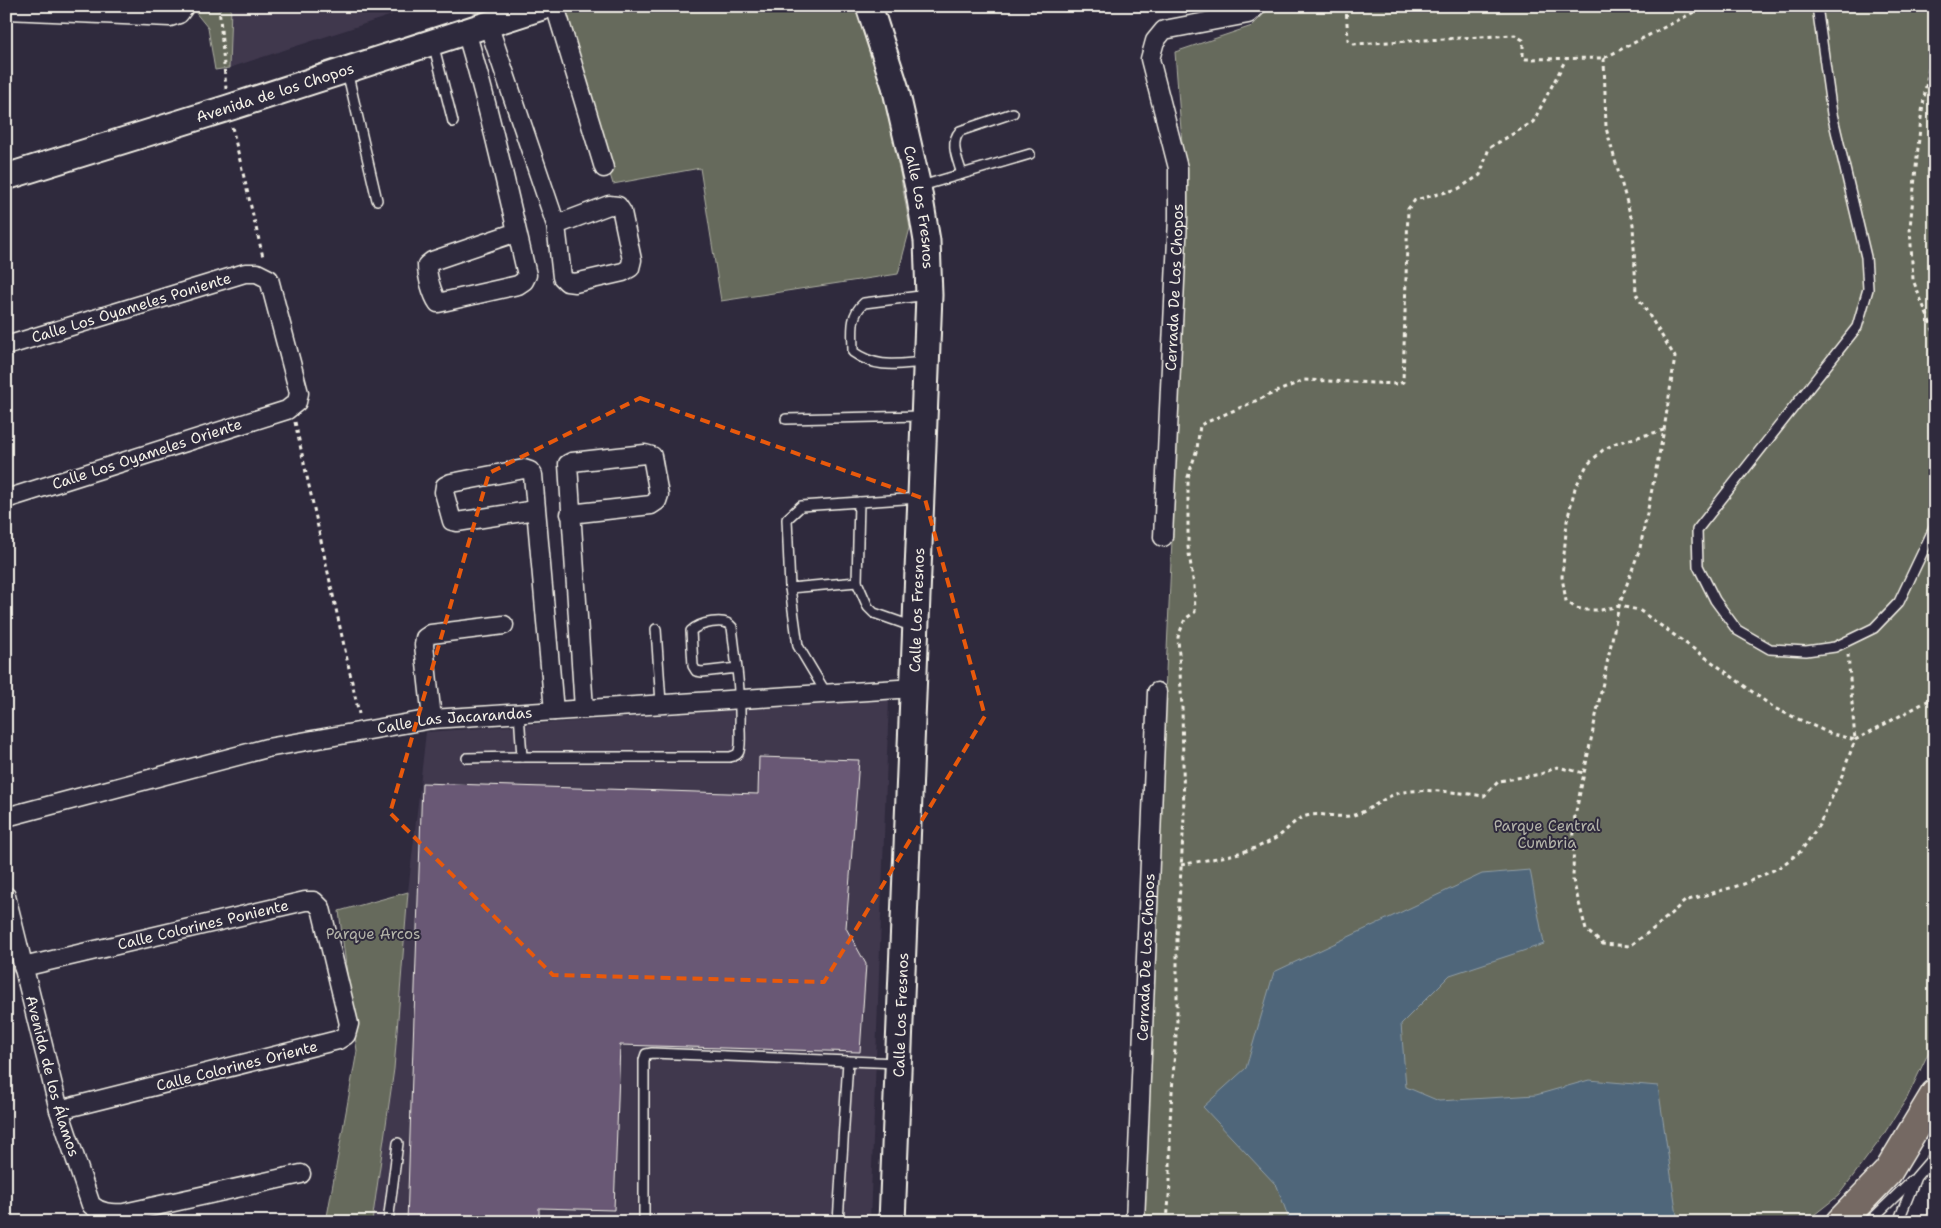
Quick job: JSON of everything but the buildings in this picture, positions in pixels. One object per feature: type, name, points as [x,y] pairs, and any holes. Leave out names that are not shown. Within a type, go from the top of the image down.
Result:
[{"type":"main road","points":[[1840,1222],[1888,1172],[1935,1094]]},
{"type":"street","points":[[6,10],[170,17],[179,14],[185,6]]},
{"type":"street","name":"Avenida de los Chopos","points":[[6,177],[433,43],[544,6]]},
{"type":"street","points":[[555,6],[604,168]]},
{"type":"street","name":"Calle Los Fresnos","points":[[869,6],[895,86],[918,187],[927,240],[929,295],[892,1222]]},
{"type":"street","name":"Cerrada De Los Chopos","points":[[1164,537],[1178,218],[1178,168],[1150,59],[1155,41],[1164,30],[1248,14],[1257,7]]},
{"type":"street","points":[[477,28],[556,225],[562,277],[567,282],[575,282],[623,272],[630,268],[632,260],[622,212],[618,206],[609,206],[556,225]]},
{"type":"street","points":[[477,28],[476,63],[517,232],[526,274],[524,281],[518,285],[438,303],[427,265],[432,261],[517,232]]},
{"type":"street","name":"Calle Los Oyameles Poniente","points":[[6,346],[244,273],[263,276]]},
{"type":"street","points":[[263,276],[299,393],[298,402],[289,408]]},
{"type":"street","name":"Calle Los Oyameles Oriente","points":[[6,499],[289,408]]},
{"type":"street","points":[[570,514],[651,504],[657,501],[659,495],[652,456],[644,454],[568,464],[570,514],[584,709]]},
{"type":"street","points":[[535,510],[457,522],[452,521],[444,492],[445,486],[451,483],[524,469],[530,471],[533,475],[554,711]]},
{"type":"street","points":[[432,719],[424,645],[425,638],[431,634],[504,625]]},
{"type":"street","name":"Calle Las Jacarandas","points":[[6,817],[267,748],[432,719],[914,688]]},
{"type":"street","name":"Cerrada De Los Chopos","points":[[1135,1222],[1157,692]]},
{"type":"street","name":"Avenida de los Álamos","points":[[6,896],[59,1110],[91,1205],[99,1211],[109,1214],[124,1213],[301,1174]]},
{"type":"street","name":"Calle Colorines Poniente","points":[[23,967],[305,901],[314,901],[321,908],[335,967]]},
{"type":"street","name":"Calle Colorines Oriente","points":[[59,1110],[338,1040],[346,1035],[349,1024],[335,967]]},
{"type":"lane","points":[[1817,6],[1832,114],[1866,257],[1868,289],[1857,327],[1697,530],[1698,566],[1715,600],[1737,630],[1770,649],[1806,650],[1835,647],[1874,628],[1899,602],[1935,526]]},
{"type":"lane","points":[[433,43],[454,122]]},
{"type":"lane","points":[[347,69],[377,200]]},
{"type":"lane","points":[[962,174],[954,144],[955,136],[960,131],[1013,113]]},
{"type":"lane","points":[[918,187],[1030,154]]},
{"type":"lane","points":[[926,362],[875,364],[864,359],[854,352],[853,316],[864,303],[929,295]]},
{"type":"lane","points":[[786,419],[924,416]]},
{"type":"lane","points":[[826,693],[798,646],[790,588],[787,518],[801,506],[921,498]]},
{"type":"lane","points":[[859,502],[858,582],[868,607],[874,613],[916,627]]},
{"type":"lane","points":[[790,588],[858,582]]},
{"type":"lane","points":[[467,758],[735,756],[739,751],[740,699],[732,627],[729,623],[723,621],[696,626],[691,631],[693,666],[696,670],[702,672],[736,668]]},
{"type":"lane","points":[[656,629],[660,703]]},
{"type":"lane","points":[[519,713],[522,757]]},
{"type":"lane","points":[[644,1222],[644,1060],[646,1054],[899,1063]]},
{"type":"lane","points":[[838,1222],[848,1061]]},
{"type":"lane","points":[[388,1222],[398,1143]]},
{"type":"lane","points":[[1869,1222],[1935,1155]]},
{"type":"lane","points":[[1898,1222],[1916,1176]]},
{"type":"path","points":[[219,6],[228,108],[263,276]]},
{"type":"path","points":[[1346,6],[1348,40],[1354,44],[1515,35],[1522,40],[1523,58],[1526,59],[1604,58],[1706,6]]},
{"type":"path","points":[[1935,30],[1921,118],[1910,227],[1913,280],[1935,335]]},
{"type":"path","points":[[1604,58],[1606,128],[1632,224],[1636,294],[1674,357],[1664,430],[1640,548],[1618,606],[1574,821],[1573,880],[1586,930],[1603,944],[1630,946],[1657,926],[1685,900],[1744,884],[1780,867],[1802,851],[1819,825],[1841,778],[1855,740],[1848,654],[1835,647]]},
{"type":"path","points":[[1167,1222],[1184,807],[1178,637],[1185,619],[1195,612],[1194,586],[1188,547],[1188,477],[1197,449],[1200,425],[1304,380],[1399,384],[1403,382],[1408,209],[1415,200],[1458,189],[1480,176],[1489,148],[1533,122],[1566,59]]},
{"type":"path","points":[[289,408],[363,730]]},
{"type":"path","points":[[1664,430],[1616,442],[1602,450],[1587,465],[1575,488],[1567,521],[1562,577],[1566,601],[1576,608],[1585,610],[1601,610],[1618,606],[1639,610],[1774,708],[1829,733],[1855,740],[1935,698]]},
{"type":"path","points":[[1181,865],[1248,851],[1277,838],[1302,817],[1319,813],[1347,816],[1368,811],[1394,794],[1417,791],[1452,791],[1484,796],[1499,781],[1541,774],[1557,768],[1584,773]]},
{"type":"highlighted area","points":[[640,398],[925,499],[985,716],[824,982],[553,975],[390,813],[489,473]]},
{"type":"shaded area","points":[[231,6],[389,6],[392,15],[229,68]]},
{"type":"shaded area","points":[[889,699],[870,1222],[372,1222],[394,1069],[408,892],[426,732]]},
{"type":"green space","points":[[196,6],[231,6],[229,68],[215,70],[208,28],[195,12]]},
{"type":"green space","points":[[584,6],[861,6],[885,89],[910,228],[898,274],[721,301],[700,168],[613,184],[561,14]]},
{"type":"green space","name":"Parque Central Cumbria","points":[[1268,6],[1935,6],[1935,1039],[1907,1098],[1880,1140],[1838,1196],[1805,1222],[1144,1222],[1150,1026],[1187,208],[1175,52],[1252,26],[1268,10]]},
{"type":"green space","name":"Parque Arcos","points":[[408,892],[394,1069],[372,1222],[326,1222],[357,1051],[339,911]]},
{"type":"water","points":[[1530,870],[1544,944],[1450,975],[1401,1024],[1406,1087],[1439,1101],[1536,1095],[1589,1080],[1658,1086],[1677,1216],[1650,1222],[1290,1222],[1277,1186],[1203,1107],[1246,1068],[1274,972],[1482,874]]}]
